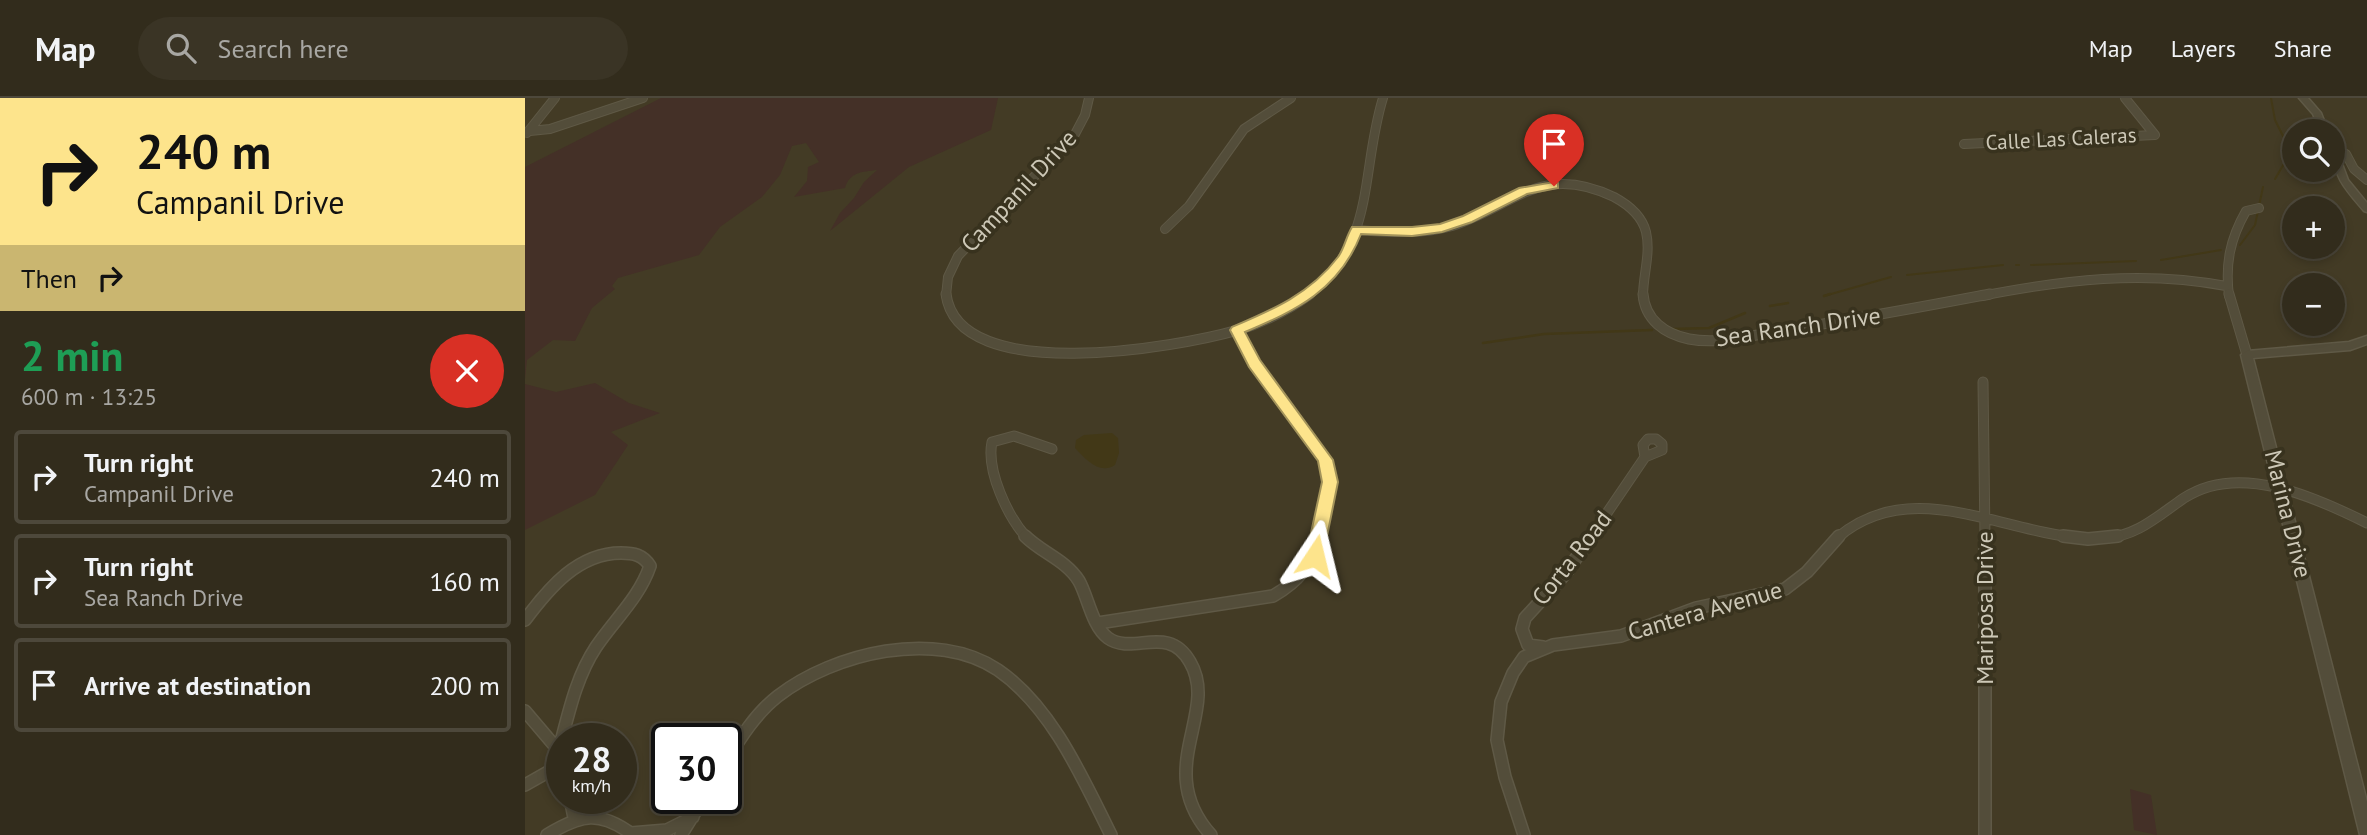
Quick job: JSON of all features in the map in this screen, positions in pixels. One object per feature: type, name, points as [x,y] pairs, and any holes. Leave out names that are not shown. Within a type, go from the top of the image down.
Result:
[{"type":"street","points":[[527,133],[555,98]]},
{"type":"street","points":[[527,133],[550,129],[643,98]]},
{"type":"street","name":"Campanil Drive","points":[[1089,98],[1081,125],[1067,144],[970,241],[954,262],[946,292],[950,310],[966,331],[986,343],[1019,351],[1042,352],[1130,349],[1191,341],[1237,330],[1285,310],[1319,287],[1346,257],[1356,230],[1383,98]]},
{"type":"street","points":[[1165,229],[1189,206],[1244,129],[1291,98]]},
{"type":"street","name":"Calle Las Caleras","points":[[1964,144],[2155,133],[2125,98]]},
{"type":"street","points":[[2303,98],[2320,119]]},
{"type":"street","points":[[2345,154],[2354,169],[2367,180]]},
{"type":"street","points":[[2345,182],[2367,209]]},
{"type":"street","name":"Sea Ranch Drive","points":[[1356,230],[1412,232],[1442,228],[1467,219],[1514,195],[1542,187],[1574,186],[1597,191],[1624,204],[1643,224],[1647,240],[1643,301],[1651,319],[1675,335],[1696,340],[1861,320],[2075,279],[2170,276],[2226,286]]},
{"type":"street","name":"Marina Drive","points":[[2259,208],[2246,211],[2233,235],[2227,260],[2226,286],[2234,324],[2247,355],[2282,488],[2367,832]]},
{"type":"street","points":[[1098,624],[1273,596],[1291,587],[1305,574],[1315,556],[1330,482],[1325,460],[1255,363],[1237,330]]},
{"type":"street","points":[[2247,355],[2350,346],[2367,340]]},
{"type":"street","name":"Mariposa Drive","points":[[1983,382],[1985,835]]},
{"type":"street","points":[[1052,449],[1025,438],[1009,436],[992,442],[989,454],[1015,522],[1024,535],[1074,574],[1099,631],[1118,642],[1166,642],[1180,649],[1190,660],[1195,674],[1195,712],[1185,769],[1186,788],[1191,807],[1200,823],[1212,835]]},
{"type":"street","name":"Corta Road","points":[[1549,647],[1528,645],[1522,629],[1525,618],[1566,573],[1645,457]]},
{"type":"street","name":"Cantera Avenue","points":[[1524,835],[1498,754],[1495,730],[1498,709],[1516,667],[1531,652],[1621,636],[1695,608],[1785,589],[1798,583],[1836,538],[1854,524],[1882,511],[1913,506],[1933,507],[2069,538],[2089,540],[2116,537],[2151,525],[2197,489],[2232,484],[2282,488],[2365,521]]},
{"type":"street","points":[[525,620],[562,576],[578,565],[607,554],[623,552],[637,554],[647,560],[650,566],[647,579],[594,649],[569,710],[567,723]]},
{"type":"street","points":[[742,736],[759,713],[779,695],[824,669],[848,661],[904,651],[932,648],[957,651],[1000,671],[1053,729],[1111,835]]},
{"type":"street","points":[[525,711],[546,735]]},
{"type":"street","points":[[525,785],[546,766]]},
{"type":"street","points":[[573,814],[574,818]]},
{"type":"street","points":[[681,835],[695,814]]},
{"type":"street","points":[[547,835],[574,818],[606,818],[618,822],[632,834],[667,830],[693,817]]},
{"type":"shaded area","points":[[661,98],[998,98],[991,130],[909,167],[830,231],[840,213],[877,170],[853,176],[845,188],[794,197],[807,181],[808,167],[819,162],[806,143],[792,146],[780,175],[762,197],[720,227],[699,255],[618,278],[612,286],[615,289],[592,308],[575,341],[553,340],[527,360],[525,379],[525,167]]},
{"type":"shaded area","points":[[595,383],[629,403],[660,413],[611,432],[628,445],[595,495],[525,530],[525,384],[556,392]]},
{"type":"shaded area","points":[[1112,433],[1118,438],[1119,453],[1115,465],[1109,468],[1093,465],[1075,448],[1076,440],[1084,435]]},
{"type":"shaded area","points":[[2130,789],[2151,795],[2157,835],[2134,830]]},
{"type":"waterway","points":[[2271,98],[2275,120],[2289,148],[2288,157],[2275,179]]},
{"type":"waterway","points":[[2240,245],[2255,225],[2263,187]]},
{"type":"waterway","points":[[2161,260],[2221,250]]},
{"type":"waterway","points":[[2031,265],[2136,261]]},
{"type":"waterway","points":[[1907,275],[2003,265]]},
{"type":"waterway","points":[[1830,294],[1824,296],[1891,277]]},
{"type":"waterway","points":[[1770,306],[1788,303]]},
{"type":"waterway","points":[[1673,329],[1709,328],[1745,313]]},
{"type":"waterway","points":[[1483,343],[1544,334],[1652,330]]},
{"type":"route","points":[[1315,556],[1330,472],[1325,460],[1255,363],[1237,330],[1285,310],[1319,287],[1346,257],[1356,230],[1412,232],[1442,228],[1524,191],[1554,186]]}]
